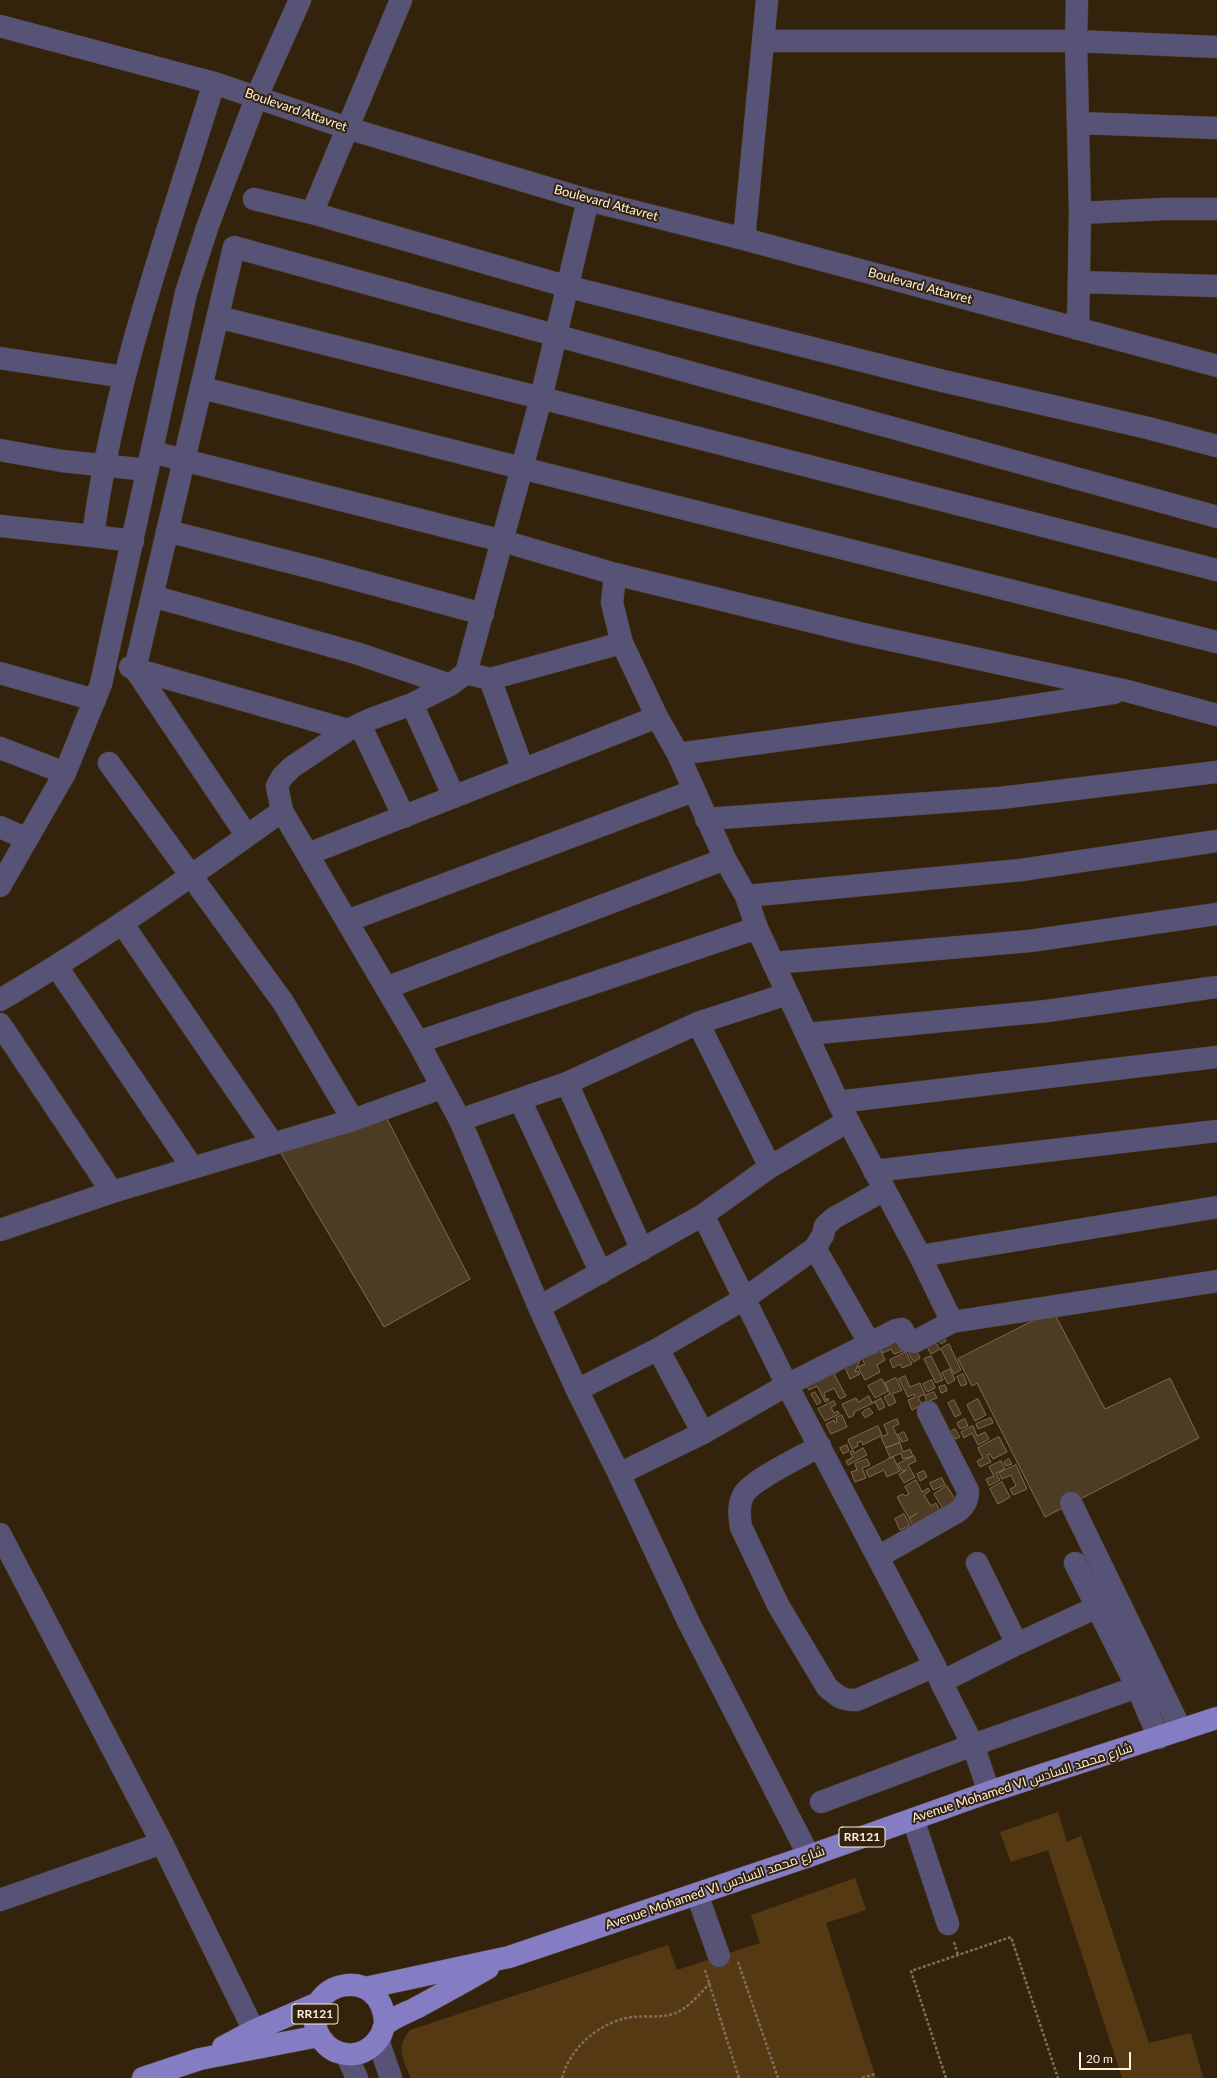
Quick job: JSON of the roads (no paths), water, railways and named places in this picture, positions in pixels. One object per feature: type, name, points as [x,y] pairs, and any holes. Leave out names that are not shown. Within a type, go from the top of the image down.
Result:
[{"type":"main road","name":"Avenue Mohamed VI شارع محمد السادس","points":[[143,2078],[259,2038],[318,2003],[326,1993],[336,1986],[354,1984],[365,1988],[508,1957],[808,1856],[989,1792],[1217,1718]]},
{"type":"main road","name":"Avenue Mohamed VI شارع محمد السادس","points":[[346,2054],[366,2051],[382,2032],[508,1957]]},
{"type":"main road","points":[[365,1988],[372,1992],[380,2001],[384,2012],[382,2032]]},
{"type":"main road","name":"RR121","points":[[318,2003],[315,2015],[315,2024],[319,2036],[329,2048],[346,2054]]},
{"type":"main road","name":"Avenue Mohamed VI شارع محمد السادس","points":[[259,2038],[319,2036]]},
{"type":"street","points":[[0,886],[65,773],[95,700],[107,658],[186,293],[208,225],[257,96],[300,0]]},
{"type":"street","points":[[312,213],[346,128],[401,0]]},
{"type":"street","points":[[744,239],[767,0]]},
{"type":"street","points":[[1077,0],[1076,41],[1080,213],[1078,329]]},
{"type":"street","name":"Boulevard Attavret","points":[[0,26],[214,83],[257,96],[346,128],[588,200],[744,239],[1217,366]]},
{"type":"street","points":[[763,41],[1076,41],[1217,47]]},
{"type":"street","points":[[93,536],[104,466],[124,377],[214,83]]},
{"type":"street","points":[[1079,123],[1217,128]]},
{"type":"street","points":[[254,199],[312,213],[568,287],[943,381],[1140,426],[1217,446]]},
{"type":"street","points":[[588,200],[541,398],[503,541],[483,614],[458,679],[412,704],[354,727],[298,763],[282,777],[277,790],[282,811],[418,1042],[460,1120],[539,1306],[578,1390],[689,1623],[808,1856]]},
{"type":"street","points":[[1080,213],[1165,209],[1217,209]]},
{"type":"street","points":[[247,836],[135,669],[234,247],[556,337],[1217,517]]},
{"type":"street","points":[[1079,282],[1217,286]]},
{"type":"street","points":[[218,317],[1217,570]]},
{"type":"street","points":[[0,358],[124,377]]},
{"type":"street","points":[[202,388],[523,467],[1217,642]]},
{"type":"street","points":[[0,450],[104,466],[150,461],[184,460],[503,541],[615,574],[863,634],[1127,692],[1217,715]]},
{"type":"street","points":[[0,526],[133,541]]},
{"type":"street","points":[[167,532],[321,570],[483,614]]},
{"type":"street","points":[[615,574],[612,602],[622,643],[657,718],[678,754],[693,791],[725,859],[746,896],[757,928],[843,1112],[920,1256],[952,1322]]},
{"type":"street","points":[[152,596],[356,653],[458,679],[490,679],[622,643]]},
{"type":"street","points":[[107,658],[135,669],[354,727],[404,817]]},
{"type":"street","points":[[0,673],[95,700]]},
{"type":"street","points":[[490,679],[523,770]]},
{"type":"street","points":[[678,754],[1127,692]]},
{"type":"street","points":[[412,704],[454,797]]},
{"type":"street","points":[[308,854],[657,718]]},
{"type":"street","points":[[0,748],[65,773]]},
{"type":"street","points":[[108,763],[283,1002],[353,1120]]},
{"type":"street","points":[[706,819],[1000,798],[1217,772]]},
{"type":"street","points":[[347,920],[693,791]]},
{"type":"street","points":[[0,1000],[57,967],[122,924],[282,811]]},
{"type":"street","points":[[0,827],[27,839]]},
{"type":"street","points":[[746,896],[1021,870],[1217,841]]},
{"type":"street","points":[[386,988],[725,859]]},
{"type":"street","points":[[773,963],[1030,941],[1217,914]]},
{"type":"street","points":[[122,924],[273,1144]]},
{"type":"street","points":[[418,1042],[757,928]]},
{"type":"street","points":[[57,967],[192,1167]]},
{"type":"street","points":[[807,1034],[1047,1011],[1217,987]]},
{"type":"street","points":[[460,1120],[567,1083],[698,1022],[787,994]]},
{"type":"street","points":[[698,1022],[770,1167]]},
{"type":"street","points":[[0,1024],[112,1192]]},
{"type":"street","points":[[539,1306],[601,1273],[703,1215],[843,1112],[1217,1057]]},
{"type":"street","points":[[567,1083],[642,1250]]},
{"type":"street","points":[[0,1230],[192,1167],[353,1120],[442,1088]]},
{"type":"street","points":[[520,1100],[601,1273]]},
{"type":"street","points":[[874,1171],[1217,1130]]},
{"type":"street","points":[[578,1390],[658,1349],[744,1299],[815,1248],[825,1226],[834,1218],[884,1190]]},
{"type":"street","points":[[920,1256],[1217,1207]]},
{"type":"street","points":[[703,1215],[787,1385],[938,1674],[973,1745],[989,1792]]},
{"type":"street","points":[[815,1248],[870,1344]]},
{"type":"street","points":[[619,1474],[703,1433],[787,1385],[901,1329],[904,1331],[908,1341],[914,1342],[952,1322],[1217,1281]]},
{"type":"street","points":[[658,1349],[703,1433]]},
{"type":"street","points":[[878,1557],[957,1512],[964,1506],[968,1498],[968,1491],[928,1412]]},
{"type":"street","points":[[820,1446],[757,1482],[745,1492],[740,1502],[739,1515],[741,1527],[778,1604],[827,1687],[837,1697],[847,1701],[857,1700],[938,1674],[1017,1644],[1097,1607]]},
{"type":"street","points":[[1071,1503],[1181,1730]]},
{"type":"street","points":[[0,1534],[162,1843],[259,2038]]},
{"type":"street","points":[[977,1563],[1017,1644]]},
{"type":"street","points":[[1075,1563],[1137,1687],[1159,1738]]},
{"type":"street","points":[[820,1802],[973,1745],[1137,1687]]},
{"type":"street","points":[[913,1819],[948,1924]]},
{"type":"street","points":[[0,1900],[162,1843]]},
{"type":"street","points":[[696,1894],[720,1962]]},
{"type":"street","points":[[382,2032],[391,2078]]},
{"type":"street","points":[[346,2054],[357,2078]]}]
